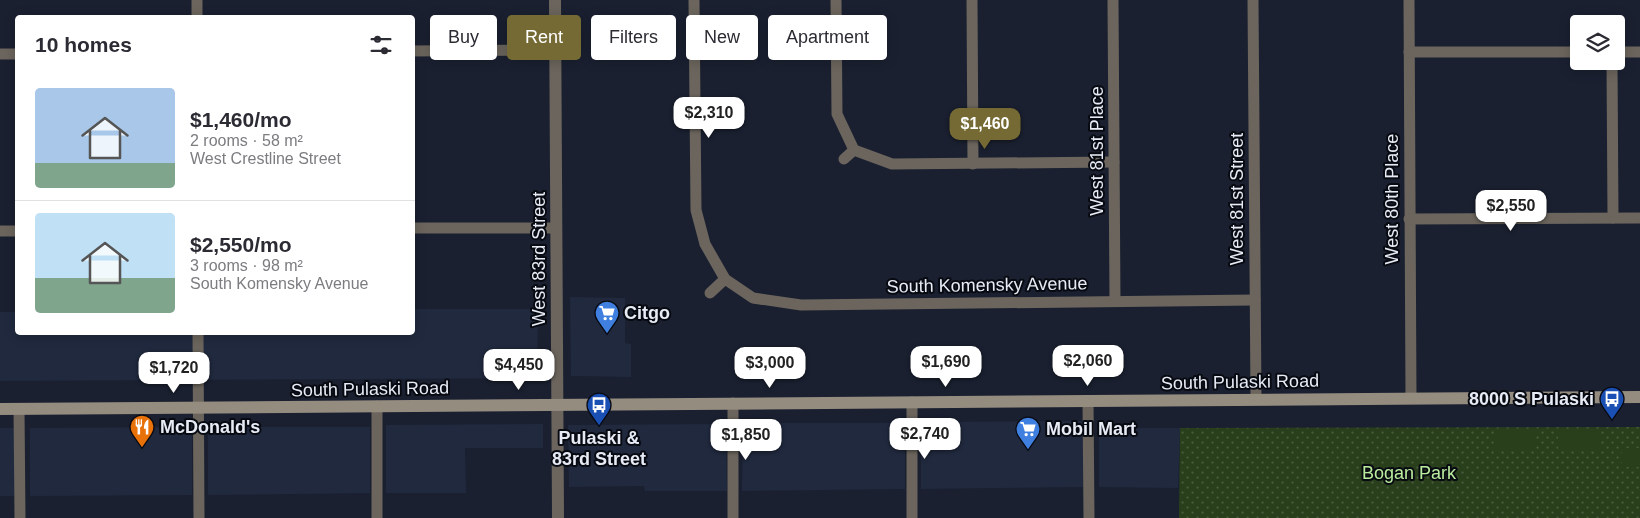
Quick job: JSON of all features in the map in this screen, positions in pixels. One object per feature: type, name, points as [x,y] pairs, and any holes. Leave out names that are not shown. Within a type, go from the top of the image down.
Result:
[{"type":"main road","name":"South Pulaski Road","points":[[0,409],[1640,397]]},
{"type":"street","points":[[197,0],[197,15]]},
{"type":"street","name":"West 83rd Street","points":[[555,0],[555,15]]},
{"type":"street","points":[[694,0],[696,210],[705,244],[725,279],[710,293]]},
{"type":"street","points":[[836,0],[837,114],[854,150],[892,164],[1114,162]]},
{"type":"street","points":[[972,0],[972,164]]},
{"type":"street","name":"West 81st Place","points":[[1113,0],[1115,301]]},
{"type":"street","name":"West 81st Street","points":[[1253,0],[1256,399]]},
{"type":"street","name":"West 80th Place","points":[[1408,0],[1411,398]]},
{"type":"street","points":[[415,51],[507,50]]},
{"type":"street","points":[[1409,52],[1570,52]]},
{"type":"street","points":[[1625,52],[1640,52]]},
{"type":"street","points":[[0,54],[15,54]]},
{"type":"street","name":"West 83rd Street","points":[[555,60],[558,518]]},
{"type":"street","points":[[1612,70],[1613,218]]},
{"type":"street","points":[[844,159],[854,150]]},
{"type":"street","points":[[1409,218],[1640,218]]},
{"type":"street","points":[[415,228],[556,228]]},
{"type":"street","points":[[0,231],[15,231]]},
{"type":"street","name":"South Komensky Avenue","points":[[725,279],[753,298],[801,304],[1255,300]]},
{"type":"street","points":[[198,335],[199,518]]},
{"type":"street","points":[[1088,401],[1089,518]]},
{"type":"street","points":[[912,402],[912,518]]},
{"type":"street","points":[[733,403],[734,518]]},
{"type":"street","points":[[377,406],[377,518]]},
{"type":"street","points":[[19,409],[20,518]]},
{"type":"shaded area","points":[[570,297],[625,298],[625,343],[631,344],[631,377],[571,376]]},
{"type":"shaded area","points":[[415,309],[538,309],[537,378],[0,381],[0,312],[15,312],[15,335],[415,335]]},
{"type":"shaded area","points":[[1083,421],[1083,487],[921,489],[921,422]]},
{"type":"shaded area","points":[[743,423],[905,423],[905,489],[742,491]]},
{"type":"shaded area","points":[[543,424],[543,448],[465,448],[466,493],[386,493],[386,425]]},
{"type":"shaded area","points":[[726,424],[727,491],[645,491],[644,486],[569,487],[568,425]]},
{"type":"shaded area","points":[[192,427],[192,495],[30,496],[30,428]]},
{"type":"shaded area","points":[[208,427],[370,427],[370,493],[208,495]]},
{"type":"shaded area","points":[[0,428],[14,428],[14,496],[0,496]]},
{"type":"shaded area","points":[[1099,428],[1180,428],[1178,488],[1099,487]]},
{"type":"green space","name":"Bogan Park","points":[[1640,427],[1640,518],[1179,518],[1180,428]]},
{"type":"green space","points":[[1494,431],[1535,431],[1535,450],[1494,450]]},
{"type":"green space","points":[[1558,431],[1599,431],[1599,450],[1558,450]]},
{"type":"green space","points":[[1622,448],[1640,448],[1640,467],[1622,467]]},
{"type":"place","name":"Citgo","points":[[607,334]]},
{"type":"place","name":"8000 S Pulaski","points":[[1612,420]]},
{"type":"place","name":"Pulaski & 83rd Street","points":[[599,426]]},
{"type":"place","name":"McDonald's","points":[[142,448]]},
{"type":"place","name":"Mobil Mart","points":[[1028,450]]}]
